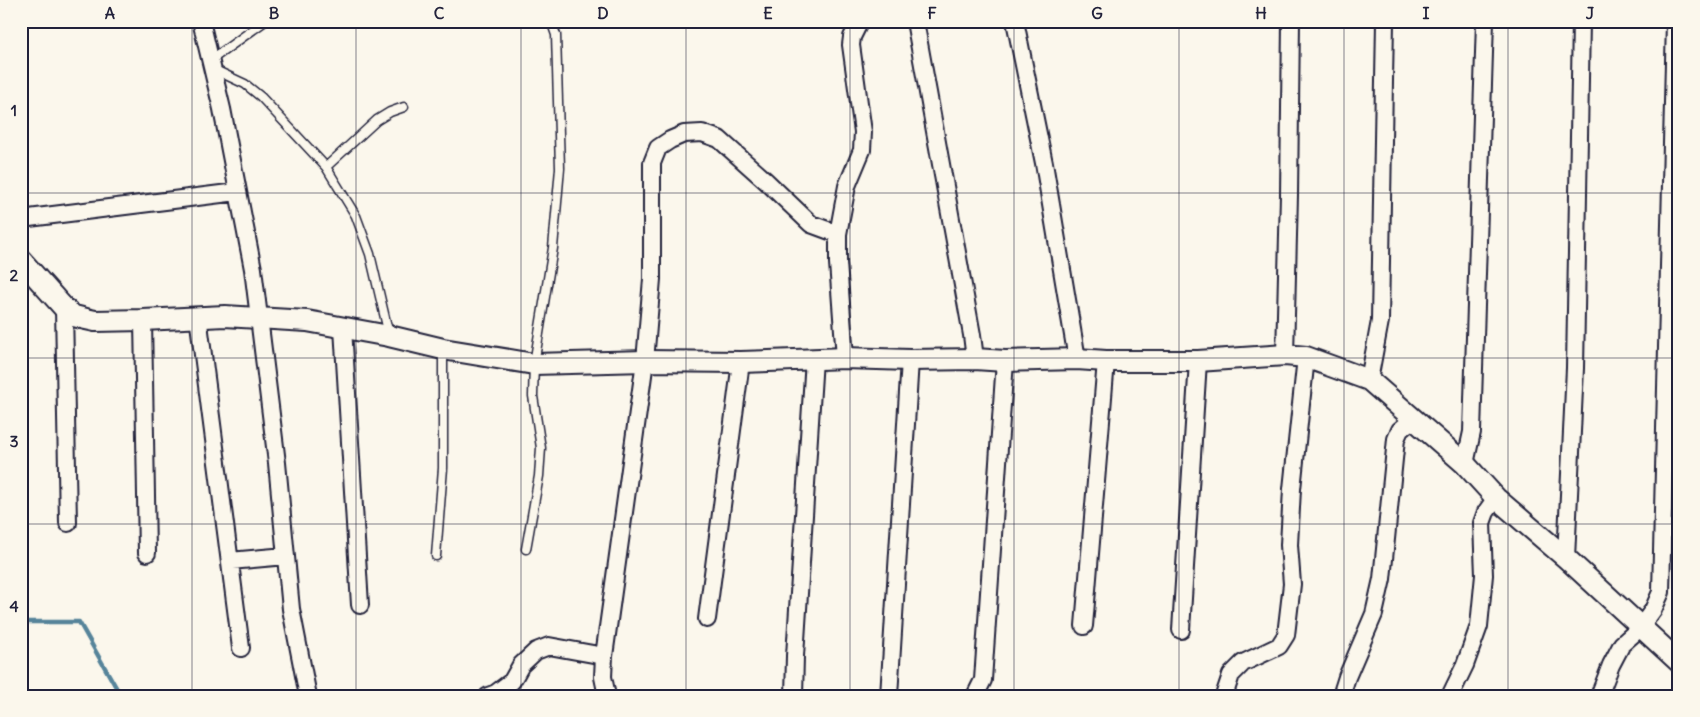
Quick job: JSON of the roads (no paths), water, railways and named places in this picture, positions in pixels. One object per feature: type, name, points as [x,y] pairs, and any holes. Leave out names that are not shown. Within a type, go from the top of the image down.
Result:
[{"type":"street","points":[[201,21],[212,64],[250,252],[260,317],[277,463],[291,609],[308,696]]},
{"type":"street","points":[[845,358],[838,263],[838,234],[847,186],[862,150],[863,132],[851,45],[852,37],[860,21]]},
{"type":"street","points":[[915,21],[975,359]]},
{"type":"street","points":[[1015,21],[1044,163],[1077,359]]},
{"type":"street","points":[[1286,355],[1291,21]]},
{"type":"street","points":[[1369,380],[1380,321],[1386,21]]},
{"type":"street","points":[[1465,464],[1472,432],[1485,21]]},
{"type":"street","points":[[1566,558],[1575,368],[1581,21]]},
{"type":"street","points":[[1599,696],[1611,665],[1622,644],[1640,628],[1653,610],[1661,592],[1675,21]]},
{"type":"street","points":[[607,696],[603,677],[604,656],[645,362],[652,279],[652,163],[658,148],[684,134],[702,133],[719,139],[811,224],[838,234]]},
{"type":"street","points":[[21,219],[237,192]]},
{"type":"street","points":[[21,260],[64,308],[74,316],[95,321],[198,316],[260,317],[308,321],[389,336],[443,349],[534,364],[741,362],[845,358],[1005,361],[1077,359],[1106,361],[1198,361],[1286,355],[1306,358],[1369,380],[1465,464],[1496,498],[1566,558],[1679,662]]},
{"type":"street","points":[[64,308],[68,523]]},
{"type":"street","points":[[198,316],[241,648]]},
{"type":"street","points":[[143,320],[148,553]]},
{"type":"street","points":[[343,328],[360,605]]},
{"type":"street","points":[[1224,696],[1231,675],[1242,663],[1279,646],[1286,635],[1292,584],[1289,545],[1292,489],[1306,358]]},
{"type":"street","points":[[794,696],[795,648],[814,360]]},
{"type":"street","points":[[889,696],[910,360]]},
{"type":"street","points":[[975,696],[983,680],[1005,361]]},
{"type":"street","points":[[1084,626],[1106,361]]},
{"type":"street","points":[[1181,630],[1198,361]]},
{"type":"street","points":[[707,620],[741,362]]},
{"type":"street","points":[[1341,696],[1347,677],[1374,614],[1380,588],[1396,439],[1400,430],[1414,418]]},
{"type":"street","points":[[1450,696],[1465,666],[1479,626],[1484,575],[1482,523],[1486,512],[1496,498]]},
{"type":"street","points":[[230,561],[286,556]]},
{"type":"street","points":[[488,696],[496,693],[512,681],[521,665],[536,651],[550,646],[604,656]]},
{"type":"lane","points":[[265,21],[212,64],[245,84],[261,97],[326,167],[356,216],[370,254],[389,336]]},
{"type":"lane","points":[[526,549],[539,476],[541,448],[533,396],[534,364],[553,248],[560,168],[556,35],[551,21]]},
{"type":"lane","points":[[326,167],[377,120],[390,112],[404,107]]},
{"type":"lane","points":[[436,556],[443,468],[443,349]]},
{"type":"waterway","points":[[21,622],[79,622],[121,696]]}]
